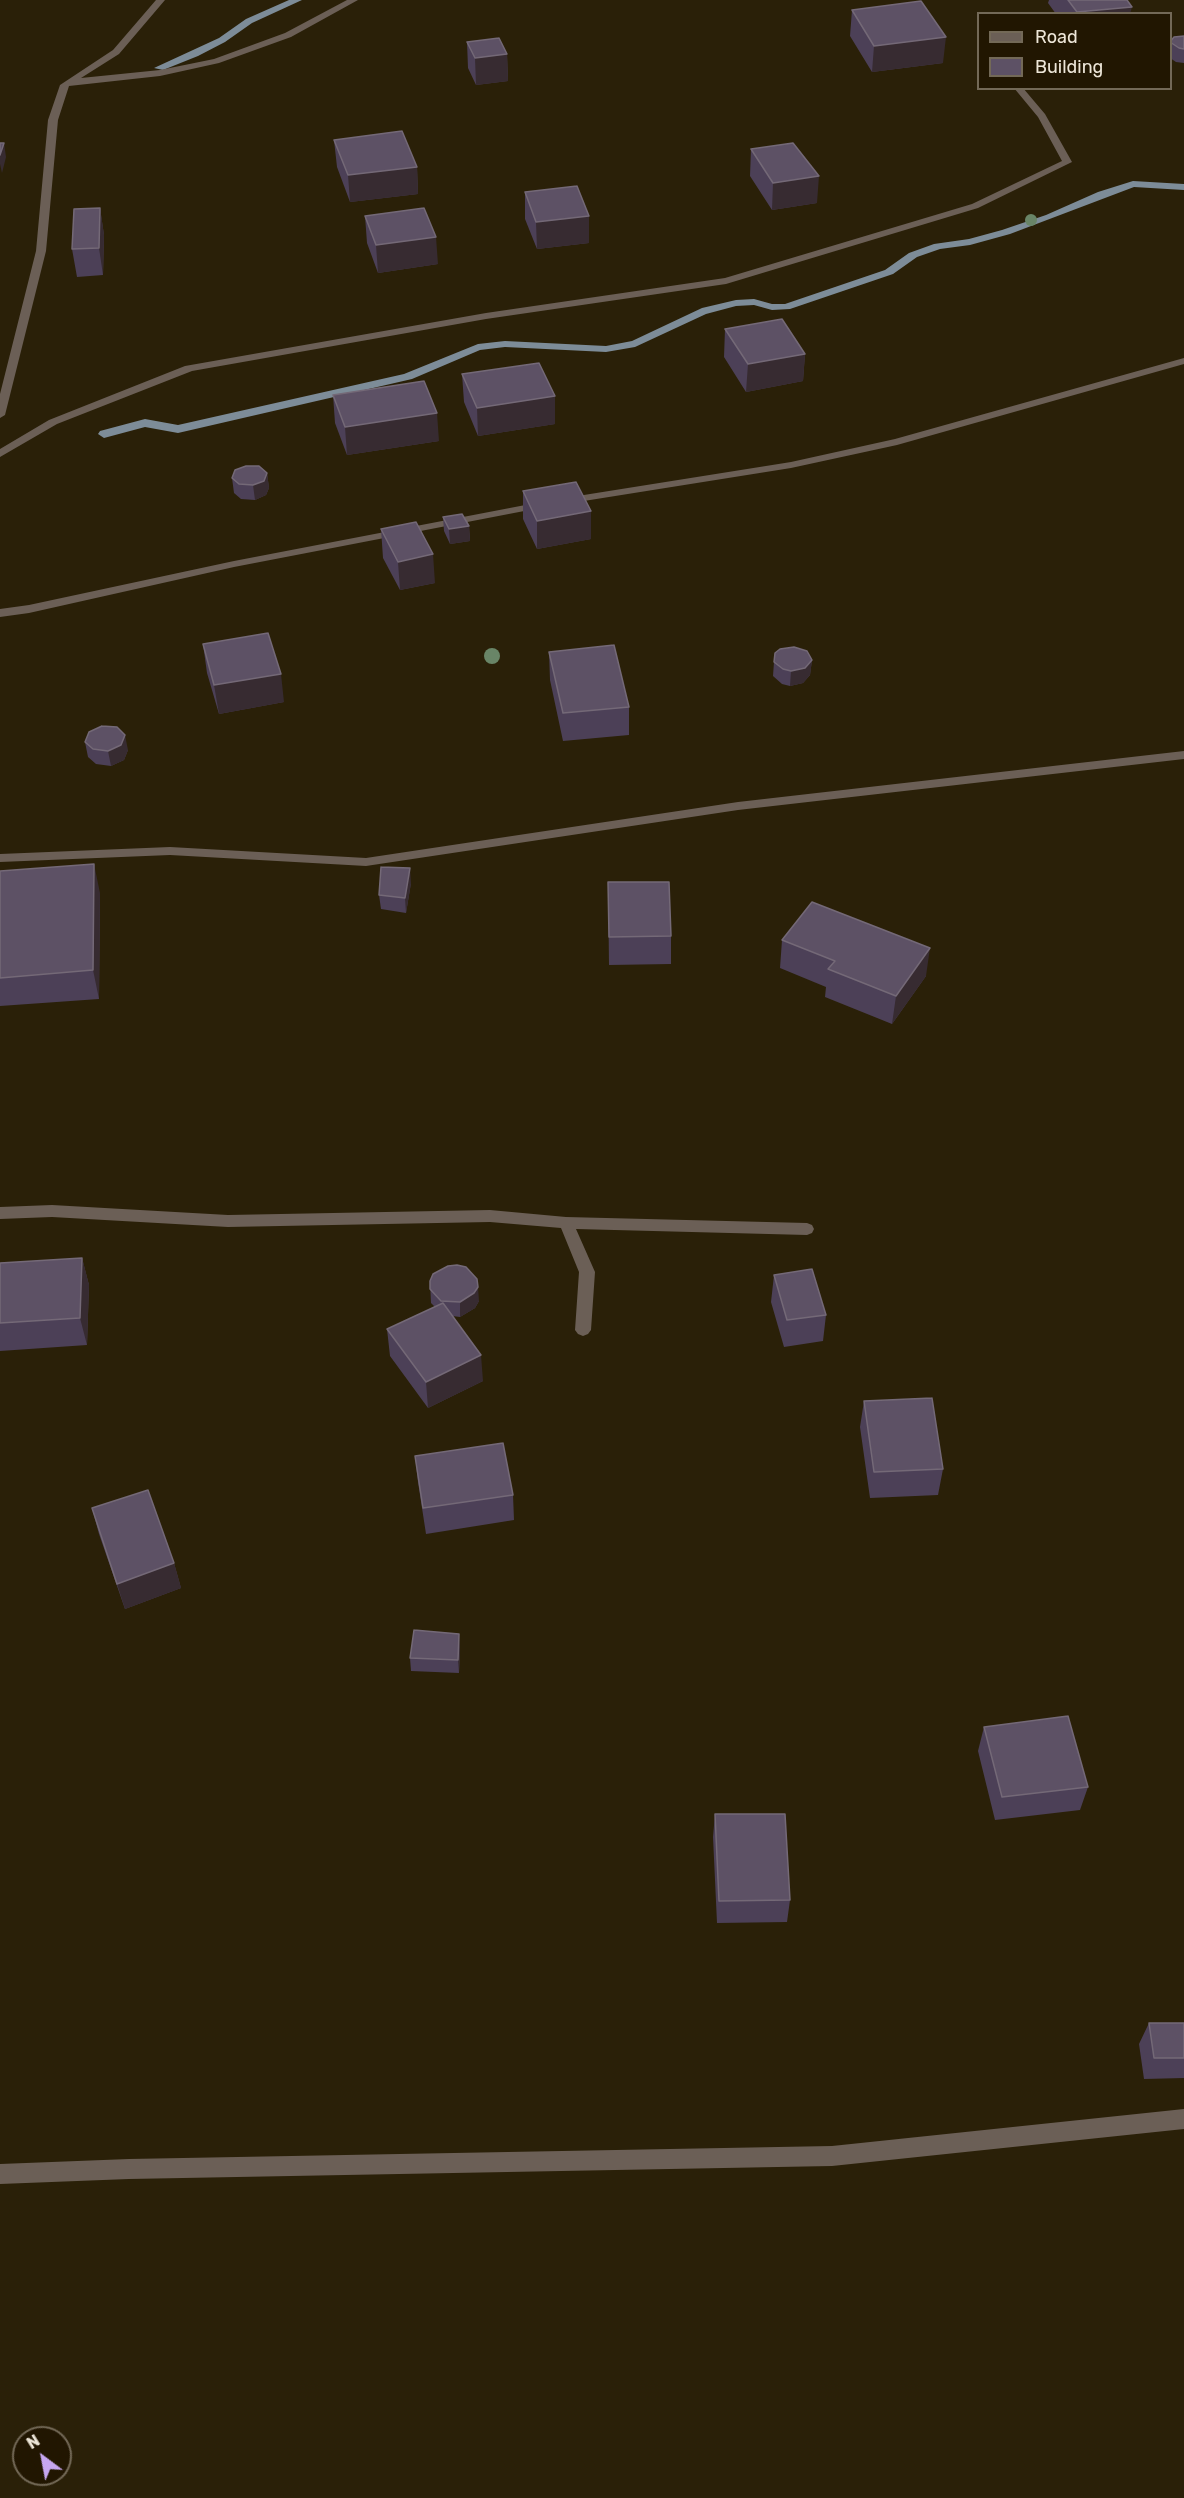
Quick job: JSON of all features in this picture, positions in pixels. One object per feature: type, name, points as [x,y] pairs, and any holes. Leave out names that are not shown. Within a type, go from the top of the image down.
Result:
[{"type":"street","points":[[0,415],[41,251],[53,120],[65,85],[116,52],[161,0]]},
{"type":"street","points":[[68,82],[160,73],[216,61],[288,35],[354,0]]},
{"type":"street","points":[[0,454],[53,422],[189,368],[486,316],[726,281],[975,206],[1067,162],[1042,116],[1019,90]]},
{"type":"street","points":[[0,613],[28,609],[234,564],[582,497],[791,465],[897,442],[1184,361]]},
{"type":"street","points":[[0,858],[170,851],[366,862],[738,806],[1184,755]]},
{"type":"street","points":[[0,1213],[52,1211],[228,1221],[490,1216],[566,1223],[807,1229]]},
{"type":"street","points":[[566,1223],[587,1272],[583,1329]]},
{"type":"street","points":[[0,2174],[129,2169],[832,2156],[1184,2119]]},
{"type":"building","points":[[1068,0],[1127,0],[1132,7],[1077,12]]},
{"type":"building","points":[[921,1],[946,37],[874,46],[852,10]]},
{"type":"building","points":[[1184,36],[1184,49],[1172,43],[1174,37]]},
{"type":"building","points":[[499,38],[507,54],[475,58],[467,42]]},
{"type":"building","points":[[402,131],[417,167],[348,175],[334,140]]},
{"type":"building","points":[[0,143],[4,143],[0,155]]},
{"type":"building","points":[[793,143],[819,176],[773,183],[751,149]]},
{"type":"building","points":[[577,186],[589,216],[536,222],[525,192]]},
{"type":"building","points":[[100,208],[99,248],[72,249],[74,209]]},
{"type":"building","points":[[424,208],[436,237],[376,245],[365,216]]},
{"type":"building","points":[[782,319],[805,354],[748,364],[725,329]]},
{"type":"building","points":[[539,363],[555,396],[477,408],[462,374]]},
{"type":"building","points":[[424,381],[437,413],[345,427],[333,395]]},
{"type":"building","points":[[246,466],[259,466],[267,473],[264,481],[253,485],[239,484],[232,478],[235,470]]},
{"type":"building","points":[[576,482],[591,511],[537,521],[523,491]]},
{"type":"building","points":[[462,514],[469,526],[449,529],[443,517]]},
{"type":"building","points":[[416,522],[433,554],[398,562],[381,529]]},
{"type":"building","points":[[268,633],[281,674],[214,685],[203,644]]},
{"type":"building","points":[[614,645],[629,707],[563,713],[549,652]]},
{"type":"building","points":[[794,647],[807,651],[812,660],[805,668],[791,671],[783,669],[774,662],[775,653],[780,649]]},
{"type":"building","points":[[102,726],[117,727],[125,735],[121,745],[108,751],[93,749],[85,742],[89,732]]},
{"type":"building","points":[[94,864],[93,970],[0,978],[0,871]]},
{"type":"building","points":[[381,867],[410,868],[405,898],[379,895]]},
{"type":"building","points":[[608,882],[669,882],[671,936],[609,937]]},
{"type":"building","points":[[812,902],[930,948],[896,996],[828,969],[835,961],[782,940]]},
{"type":"building","points":[[82,1258],[80,1318],[0,1323],[0,1263]]},
{"type":"building","points":[[448,1266],[466,1267],[477,1279],[478,1287],[474,1293],[460,1302],[441,1301],[430,1289],[433,1274]]},
{"type":"building","points":[[812,1269],[826,1315],[787,1320],[774,1275]]},
{"type":"building","points":[[443,1303],[481,1355],[426,1382],[387,1329]]},
{"type":"building","points":[[932,1398],[943,1469],[874,1472],[864,1401]]},
{"type":"building","points":[[503,1443],[513,1495],[423,1508],[415,1456]]},
{"type":"building","points":[[148,1490],[174,1563],[117,1584],[92,1508]]},
{"type":"building","points":[[414,1630],[459,1634],[458,1660],[410,1658]]},
{"type":"building","points":[[1068,1716],[1088,1787],[1002,1797],[984,1727]]},
{"type":"building","points":[[715,1814],[785,1814],[790,1900],[719,1901]]},
{"type":"building","points":[[1149,2023],[1184,2023],[1184,2058],[1154,2058]]},
{"type":"waterway","points":[[159,68],[194,54],[222,40],[249,21],[297,0]]},
{"type":"waterway","points":[[104,434],[145,423],[178,429],[408,377],[478,347],[505,344],[606,349],[635,344],[702,311],[736,303],[754,302],[772,307],[786,307],[889,272],[913,255],[938,246],[970,242],[1006,232],[1133,184],[1184,187]]}]
